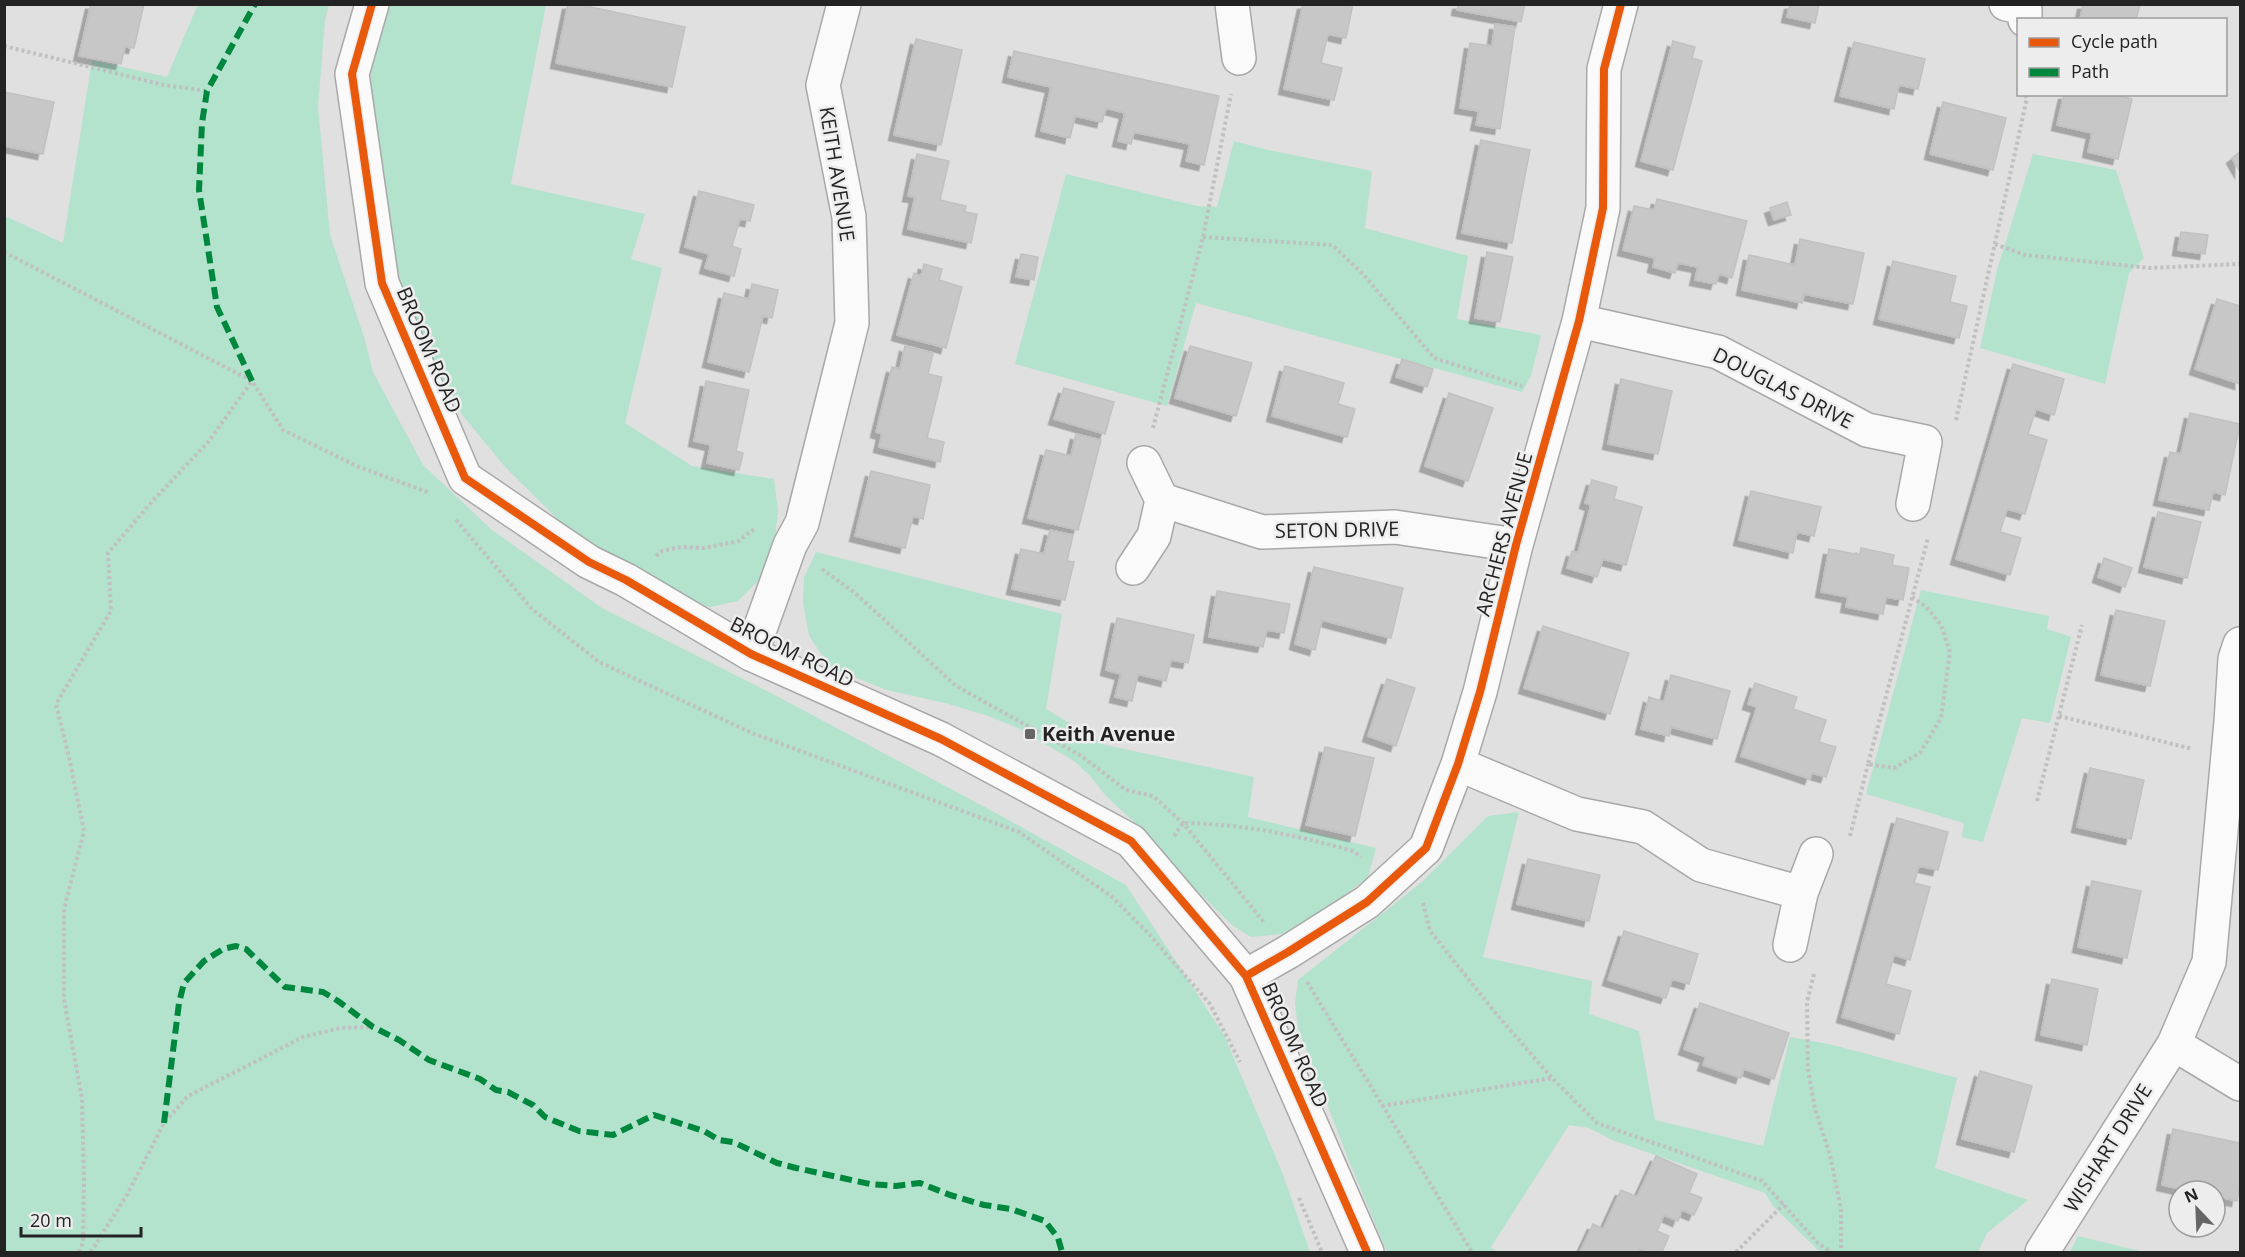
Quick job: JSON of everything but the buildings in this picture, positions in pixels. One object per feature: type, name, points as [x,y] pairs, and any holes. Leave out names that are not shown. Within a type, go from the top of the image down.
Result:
[{"type":"street","name":"BROOM ROAD","points":[[372,4],[352,74],[382,283],[465,478],[589,562],[626,580],[751,654],[941,739],[1131,842],[1246,976],[1367,1252]]},
{"type":"street","name":"KEITH AVENUE","points":[[751,654],[789,545],[802,523],[852,323],[849,217],[823,85],[844,4]]},
{"type":"street","points":[[1232,4],[1239,58]]},
{"type":"street","name":"ARCHERS AVENUE","points":[[1246,976],[1367,902],[1426,848],[1458,764],[1480,692],[1516,545],[1579,321],[1604,208],[1604,69],[1621,4]]},
{"type":"street","points":[[2006,4],[2025,8],[2025,18]]},
{"type":"street","name":"DOUGLAS DRIVE","points":[[1579,321],[1718,352],[1867,430],[1925,442],[1913,504]]},
{"type":"street","points":[[1133,568],[1154,536],[1162,500],[1144,463]]},
{"type":"street","name":"SETON DRIVE","points":[[1162,500],[1262,532],[1395,527],[1516,545]]},
{"type":"street","name":"WISHART DRIVE","points":[[2042,1252],[2174,1044],[2209,962],[2228,756],[2236,723],[2235,659],[2241,644]]},
{"type":"street","points":[[1458,764],[1577,814],[1643,827],[1701,865],[1801,893]]},
{"type":"street","points":[[1790,945],[1801,893],[1816,854]]},
{"type":"street","points":[[2174,1044],[2241,1084]]},
{"type":"path","points":[[4,46],[164,85],[207,91]]},
{"type":"path","points":[[1144,463],[1203,237],[1239,58]]},
{"type":"path","points":[[1954,427],[2026,96]]},
{"type":"path","points":[[1203,237],[1332,245],[1363,274],[1434,358],[1558,397]]},
{"type":"path","points":[[1995,244],[2025,255],[2150,268],[2241,264]]},
{"type":"path","points":[[4,252],[252,381],[283,430],[359,467],[433,494]]},
{"type":"path","points":[[79,1252],[83,1242],[82,1099],[64,999],[64,909],[84,831],[56,704],[111,611],[108,553],[209,441],[252,381]]},
{"type":"path","points":[[451,514],[532,609],[599,662],[752,733],[1019,832],[1111,896],[1148,933],[1210,1004],[1242,1067]]},
{"type":"path","points":[[626,580],[662,551],[681,547],[704,548],[739,541],[763,521]]},
{"type":"path","points":[[1849,841],[1930,532]]},
{"type":"path","points":[[1868,764],[1894,768],[1920,753],[1941,718],[1950,652],[1941,625],[1926,607],[1912,597]]},
{"type":"path","points":[[2037,801],[2082,625]]},
{"type":"path","points":[[2060,716],[2228,756]]},
{"type":"path","points":[[1152,866],[1183,823],[1223,824],[1292,834],[1353,851],[1391,880]]},
{"type":"path","points":[[1425,896],[1423,904],[1430,931],[1498,1016],[1552,1078],[1597,1123],[1762,1181],[1818,1243],[1831,1252]]},
{"type":"path","points":[[1815,972],[1807,1002],[1808,1070],[1815,1109],[1830,1155],[1841,1209],[1841,1252]]},
{"type":"path","points":[[92,1252],[128,1193],[164,1123],[188,1096],[303,1037],[341,1028],[373,1027]]},
{"type":"path","points":[[1382,1106],[1552,1078]]},
{"type":"path","points":[[1296,1190],[1322,1252]]},
{"type":"path","points":[[1736,1252],[1784,1204]]},
{"type":"green space","points":[[198,4],[329,5],[325,20],[318,107],[330,235],[365,340],[373,372],[423,465],[492,530],[602,608],[771,693],[1126,885],[1224,1035],[1282,1172],[1310,1252],[5,1252],[5,216],[63,243],[92,60],[167,77]]},
{"type":"green space","points":[[383,5],[546,5],[511,184],[645,214],[631,259],[662,268],[625,423],[692,466],[774,479],[778,510],[775,539],[760,579],[738,601],[710,607],[683,599],[573,534],[506,468],[463,416],[410,325],[391,269],[369,100],[374,36]]},
{"type":"green space","points":[[1234,141],[1372,171],[1365,228],[1468,256],[1457,319],[1541,335],[1531,376],[1522,392],[1196,303],[1167,406],[1015,364],[1066,174],[1197,206],[1217,207]]},
{"type":"green space","points":[[2033,154],[2116,170],[2144,258],[2129,273],[2105,384],[1980,348],[1997,270]]},
{"type":"green space","points":[[816,552],[1062,614],[1046,709],[1106,745],[1254,777],[1248,817],[1376,848],[1368,877],[1331,906],[1282,934],[1251,937],[1232,925],[1172,866],[1157,843],[1106,796],[1074,761],[1018,728],[988,716],[949,704],[887,690],[831,668],[809,636],[803,602],[804,577]]},
{"type":"green space","points":[[1921,590],[2049,616],[2047,629],[2071,637],[2050,723],[2022,718],[1983,842],[1962,837],[1964,823],[1866,794]]},
{"type":"green space","points":[[1519,812],[1483,957],[1592,981],[1589,1014],[1639,1031],[1655,1120],[1763,1146],[1790,1037],[1833,1045],[1957,1078],[1935,1168],[2028,1200],[1987,1233],[1978,1252],[1820,1252],[1773,1206],[1765,1193],[1612,1140],[1589,1128],[1569,1125],[1491,1247],[1497,1252],[1387,1252],[1298,1028],[1295,1003],[1298,980],[1422,882],[1488,816]]},
{"type":"green space","points":[[2078,1236],[2144,1252],[2070,1252]]},
{"type":"marked path","points":[[252,381],[217,307],[199,190],[202,123],[207,91],[255,4]]},
{"type":"marked path","points":[[164,1123],[179,1003],[184,983],[204,961],[223,949],[236,946],[246,949],[285,987],[323,992],[373,1027],[399,1040],[429,1060],[480,1079],[496,1090],[508,1092],[533,1105],[545,1117],[579,1131],[613,1135],[654,1115],[704,1131],[719,1140],[733,1142],[777,1163],[870,1184],[896,1186],[920,1183],[984,1205],[1011,1209],[1045,1221],[1058,1238],[1062,1252]]},
{"type":"cycle path","points":[[372,4],[352,74],[382,283],[465,478],[589,562],[626,580],[751,654],[941,739],[1131,841],[1246,976],[1367,1252]]},
{"type":"cycle path","points":[[1246,976],[1367,902],[1426,848],[1458,764],[1480,692],[1516,545],[1579,321],[1603,208],[1604,69],[1621,4]]},
{"type":"place","name":"Keith Avenue","points":[[1030,734]]}]
